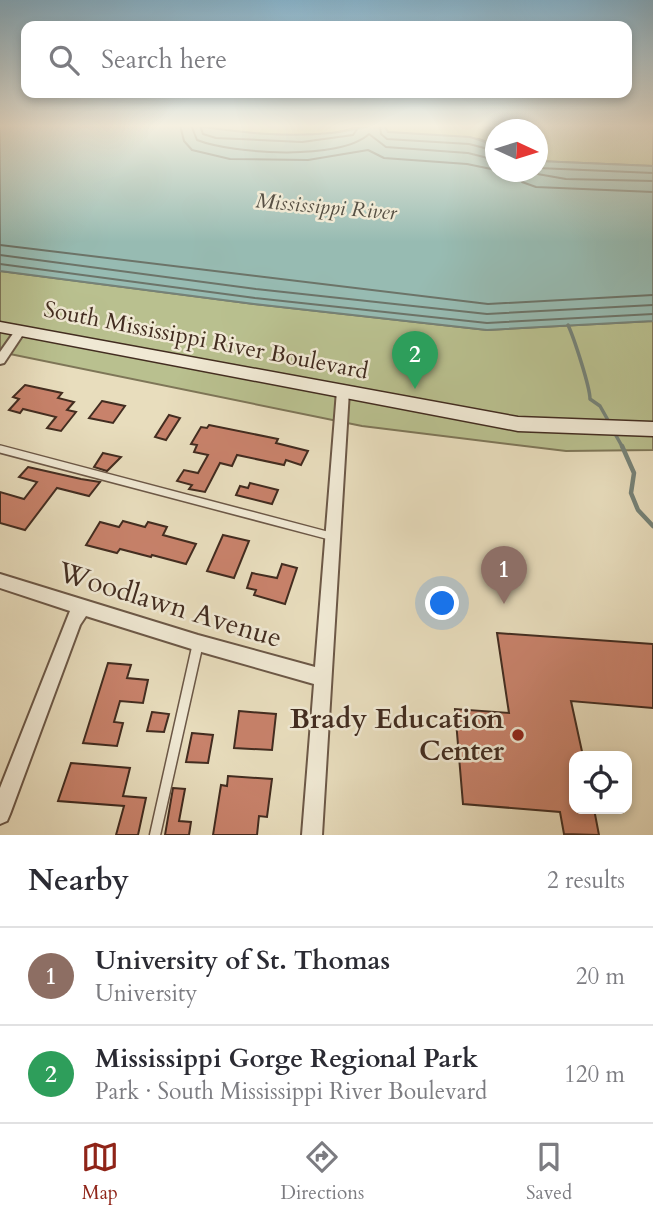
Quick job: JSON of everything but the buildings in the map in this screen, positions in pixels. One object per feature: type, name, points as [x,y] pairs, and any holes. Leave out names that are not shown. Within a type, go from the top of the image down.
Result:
[{"type":"street","name":"South Mississippi River Boulevard","points":[[0,327],[518,424],[568,428],[653,429]]},
{"type":"street","points":[[0,360],[21,330]]},
{"type":"street","points":[[312,835],[343,391]]},
{"type":"street","name":"Woodlawn Avenue","points":[[0,581],[198,643],[324,678]]},
{"type":"street","points":[[0,814],[74,620],[82,607]]},
{"type":"lane","points":[[0,449],[332,537]]},
{"type":"lane","points":[[155,835],[198,643]]},
{"type":"green space","points":[[606,164],[653,164],[653,166]]},
{"type":"green space","points":[[0,271],[254,304],[487,330],[653,321],[653,450],[566,451],[362,426],[0,352]]},
{"type":"water","name":"Mississippi River","points":[[0,164],[485,164],[485,182],[548,182],[548,164],[653,166],[653,321],[487,330],[254,304],[0,271]]},
{"type":"waterway","points":[[568,325],[590,399],[600,406],[609,422]]},
{"type":"waterway","points":[[614,432],[622,447]]},
{"type":"waterway","points":[[622,447],[634,473],[631,493],[638,510],[653,526]]},
{"type":"place","name":"Mississippi Gorge Regional Park","points":[[415,389]]},
{"type":"place","name":"University of St. Thomas","points":[[504,604]]},
{"type":"place","name":"Brady Education Center","points":[[518,735]]}]
